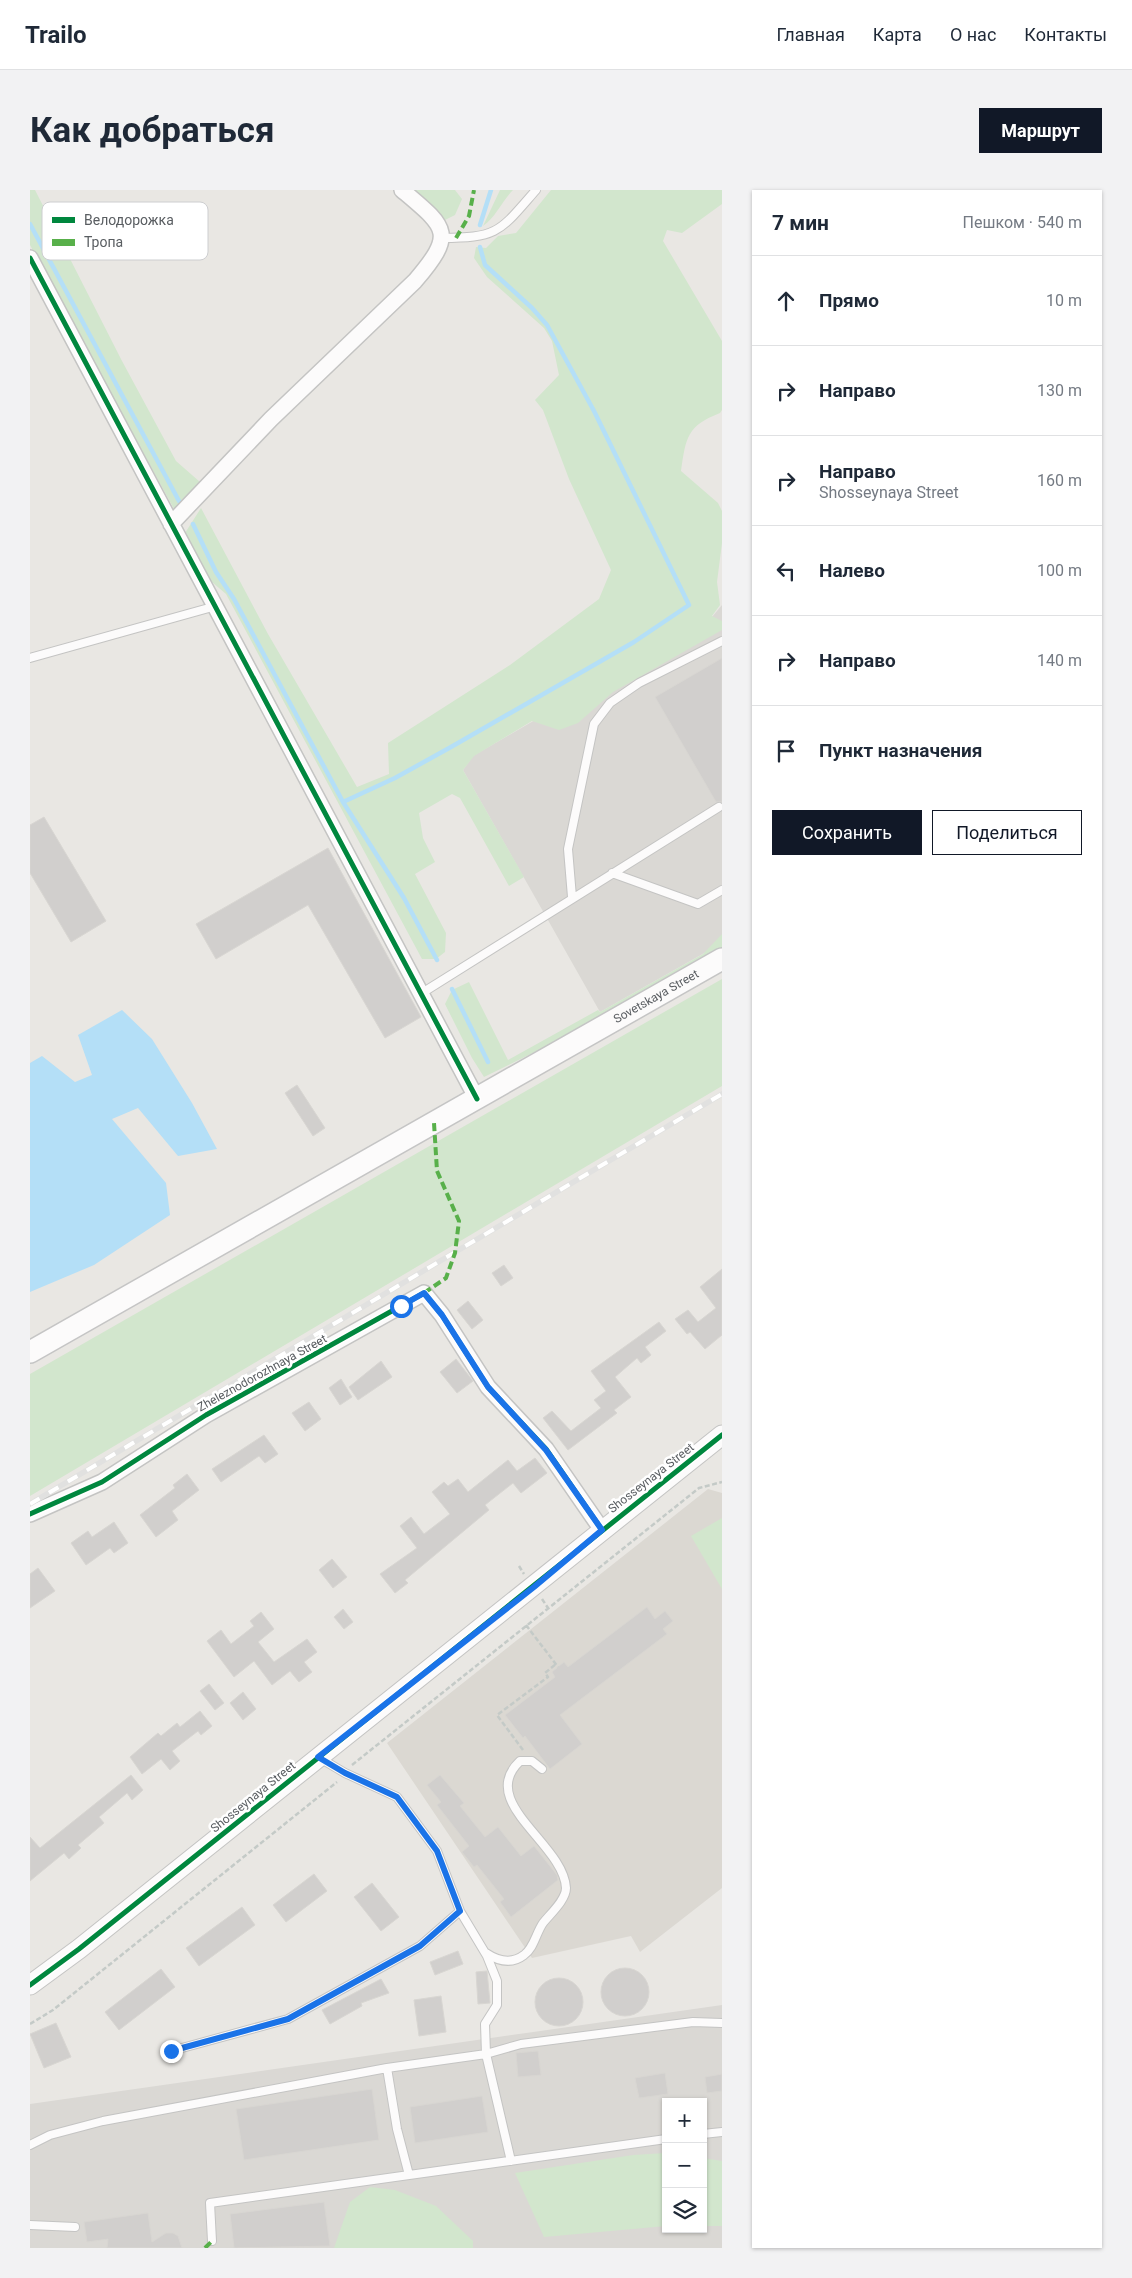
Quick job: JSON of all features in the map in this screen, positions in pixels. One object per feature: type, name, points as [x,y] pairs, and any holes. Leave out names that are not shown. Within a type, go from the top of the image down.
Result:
[{"type":"main road","name":"Sovetskaya Street","points":[[30,1352],[722,959]]},
{"type":"street","points":[[171,524],[271,419],[415,281],[435,257],[442,238],[440,227],[434,217],[402,190]]},
{"type":"street","points":[[30,258],[477,1098]]},
{"type":"street","name":"Zheleznodorozhnaya Street","points":[[30,1514],[102,1482],[206,1416],[424,1293],[442,1315],[488,1387],[546,1450],[602,1530]]},
{"type":"street","name":"Shosseynaya Street","points":[[30,1986],[80,1949],[722,1435]]},
{"type":"lane","points":[[442,238],[488,235],[506,224],[536,190]]},
{"type":"lane","points":[[30,658],[216,606]]},
{"type":"lane","points":[[572,898],[568,849],[594,724],[610,703],[639,683],[722,642]]},
{"type":"lane","points":[[422,993],[719,807]]},
{"type":"lane","points":[[612,873],[698,904],[722,890]]},
{"type":"lane","points":[[318,1757],[345,1773],[397,1797],[437,1851],[460,1911],[484,1952],[497,1981],[497,2005],[486,2024],[486,2054],[510,2161]]},
{"type":"lane","points":[[484,1952],[496,1959],[507,1961],[520,1959],[528,1952],[541,1926],[563,1898],[566,1889],[561,1872],[542,1841],[517,1813],[507,1789],[509,1775],[520,1761],[532,1761],[542,1769]]},
{"type":"lane","points":[[171,2051],[288,2019],[420,1946],[460,1911]]},
{"type":"lane","points":[[30,2145],[50,2135],[103,2121],[387,2068],[486,2054],[521,2044],[693,2022],[722,2023]]},
{"type":"lane","points":[[387,2068],[397,2129],[409,2175]]},
{"type":"lane","points":[[707,2134],[722,2132]]},
{"type":"lane","points":[[212,2241],[210,2203],[662,2140]]},
{"type":"lane","points":[[30,2225],[75,2228]]},
{"type":"path","points":[[30,2024],[53,2010],[100,1973],[354,1764],[699,1488],[722,1482]]},
{"type":"path","points":[[526,1625],[557,1666],[545,1673],[548,1677],[497,1715],[532,1761]]},
{"type":"shaded area","points":[[722,605],[722,943],[600,1012],[463,770],[473,756],[712,617]]},
{"type":"shaded area","points":[[708,1489],[722,1493],[722,1888],[640,1952],[631,1936],[532,1958],[387,1743]]},
{"type":"shaded area","points":[[722,2005],[722,2248],[30,2248],[30,2104]]},
{"type":"green space","points":[[30,190],[35,190],[42,204],[42,260],[71,260],[176,461],[200,482],[174,509],[30,245]]},
{"type":"green space","points":[[413,190],[455,190],[462,199],[455,215],[445,220]]},
{"type":"green space","points":[[500,190],[513,190],[492,218],[483,226]]},
{"type":"green space","points":[[551,190],[722,190],[722,204],[682,233],[667,230],[663,241],[722,341],[722,410],[694,428],[687,441],[681,471],[718,503],[722,511],[722,543],[717,582],[720,605],[712,616],[722,621],[722,630],[613,692],[578,723],[559,730],[532,721],[474,756],[463,770],[524,877],[509,886],[460,798],[452,794],[419,813],[423,838],[435,862],[415,874],[446,933],[445,952],[436,959],[422,959],[226,594],[212,582],[185,533],[201,508],[268,634],[357,787],[389,774],[388,743],[510,665],[599,599],[611,570],[569,479],[543,410],[535,400],[559,375],[552,341],[544,328],[487,277],[474,258],[476,247],[486,248],[498,236],[516,233]]},
{"type":"green space","points":[[722,934],[722,949],[565,1037],[484,1077],[472,1058],[445,1004],[452,990],[469,982],[508,1060],[598,1010],[600,1012],[703,954]]},
{"type":"green space","points":[[722,979],[722,1086],[30,1496],[30,1374]]},
{"type":"green space","points":[[722,1518],[722,1589],[691,1536]]},
{"type":"green space","points":[[662,2153],[662,2226],[544,2237],[515,2173],[633,2155]]},
{"type":"green space","points":[[707,2159],[722,2161],[722,2226],[707,2226]]},
{"type":"green space","points":[[370,2187],[395,2190],[436,2206],[473,2241],[473,2248],[334,2248],[350,2202]]},
{"type":"water","points":[[122,1010],[152,1039],[192,1103],[217,1149],[178,1156],[138,1108],[112,1119],[166,1183],[170,1215],[94,1265],[30,1292],[30,1063],[42,1056],[75,1082],[92,1075],[78,1035]]},
{"type":"building","points":[[722,658],[722,802],[716,802],[655,697]]},
{"type":"building","points":[[44,817],[106,921],[71,942],[30,873],[30,825]]},
{"type":"building","points":[[328,848],[421,1017],[385,1038],[308,905],[216,959],[196,924]]},
{"type":"building","points":[[297,1085],[325,1128],[313,1136],[285,1093]]},
{"type":"building","points":[[504,1265],[513,1278],[501,1286],[492,1273]]},
{"type":"building","points":[[722,1269],[722,1335],[705,1349],[690,1332],[687,1334],[675,1319],[688,1310],[698,1322],[716,1308],[700,1287]]},
{"type":"building","points":[[468,1301],[483,1320],[472,1329],[457,1310]]},
{"type":"building","points":[[659,1322],[666,1331],[645,1347],[651,1355],[641,1363],[637,1358],[615,1377],[631,1397],[614,1410],[617,1413],[568,1450],[543,1418],[552,1411],[571,1431],[601,1408],[594,1400],[606,1391],[591,1371]]},
{"type":"building","points":[[456,1359],[473,1381],[457,1393],[440,1372]]},
{"type":"building","points":[[381,1361],[392,1377],[358,1400],[349,1387]]},
{"type":"building","points":[[341,1379],[352,1397],[340,1405],[329,1388]]},
{"type":"building","points":[[309,1402],[321,1419],[305,1431],[292,1413]]},
{"type":"building","points":[[264,1435],[278,1454],[265,1463],[259,1456],[221,1482],[212,1469]]},
{"type":"building","points":[[535,1458],[547,1473],[521,1493],[513,1483],[485,1505],[489,1510],[405,1580],[408,1583],[395,1593],[380,1574],[417,1548],[400,1526],[411,1517],[424,1534],[450,1514],[432,1492],[444,1482],[448,1486],[458,1479],[468,1492],[508,1460],[517,1471]]},
{"type":"building","points":[[187,1474],[199,1490],[172,1511],[178,1520],[156,1537],[140,1515],[175,1488],[173,1485]]},
{"type":"building","points":[[114,1522],[128,1543],[114,1553],[110,1548],[86,1565],[71,1543],[88,1531],[92,1537]]},
{"type":"building","points":[[332,1559],[347,1577],[333,1588],[319,1570]]},
{"type":"building","points":[[38,1568],[55,1591],[30,1608],[30,1574]]},
{"type":"building","points":[[647,1607],[655,1619],[665,1611],[673,1621],[663,1629],[667,1634],[560,1715],[582,1744],[550,1769],[525,1736],[523,1738],[505,1715],[555,1677],[552,1672],[564,1662],[568,1667]]},
{"type":"building","points":[[343,1609],[353,1622],[344,1629],[334,1617]]},
{"type":"building","points":[[261,1612],[274,1629],[258,1642],[274,1662],[307,1639],[317,1652],[304,1662],[312,1672],[299,1682],[290,1671],[272,1685],[254,1661],[234,1677],[207,1641],[221,1630],[231,1644],[254,1626],[250,1621]]},
{"type":"building","points":[[209,1684],[224,1703],[215,1710],[200,1691]]},
{"type":"building","points":[[243,1692],[256,1709],[243,1720],[230,1703]]},
{"type":"building","points":[[200,1711],[212,1726],[201,1735],[198,1731],[172,1751],[180,1761],[170,1770],[161,1759],[142,1774],[130,1757],[158,1733],[161,1736],[177,1723],[180,1727]]},
{"type":"building","points":[[131,1775],[143,1790],[132,1800],[127,1793],[99,1817],[104,1823],[78,1845],[81,1848],[69,1859],[64,1853],[30,1881],[30,1837],[40,1848]]},
{"type":"building","points":[[440,1775],[464,1803],[460,1806],[485,1837],[498,1827],[521,1856],[534,1846],[557,1875],[558,1880],[511,1917],[500,1902],[504,1899],[477,1865],[474,1867],[462,1852],[469,1846],[437,1805],[441,1802],[427,1785]]},
{"type":"building","points":[[314,1874],[327,1891],[286,1922],[273,1905]]},
{"type":"building","points":[[372,1883],[399,1917],[381,1931],[354,1897]]},
{"type":"building","points":[[242,1907],[255,1925],[199,1966],[186,1948]]},
{"type":"building","points":[[458,1951],[463,1964],[435,1975],[430,1962]]},
{"type":"building","points":[[620,1968],[630,1968],[642,1975],[649,1987],[649,1997],[642,2009],[630,2016],[620,2016],[612,2012],[605,2005],[601,1997],[601,1987],[605,1979],[612,1972]]},
{"type":"building","points":[[161,1969],[175,1987],[119,2030],[105,2012]]},
{"type":"building","points":[[487,1971],[490,2003],[478,2004],[476,1972]]},
{"type":"building","points":[[554,1978],[564,1978],[576,1985],[583,1997],[583,2007],[576,2019],[564,2026],[554,2026],[546,2022],[539,2015],[535,2007],[535,1997],[539,1989],[546,1982]]},
{"type":"building","points":[[381,1979],[389,1993],[361,2003],[362,2006],[330,2024],[322,2010]]},
{"type":"building","points":[[441,1996],[446,2032],[419,2036],[414,2000]]},
{"type":"building","points":[[56,2023],[71,2057],[44,2068],[30,2034]]},
{"type":"building","points":[[538,2051],[541,2075],[518,2077],[516,2053]]},
{"type":"building","points":[[665,2073],[668,2094],[639,2098],[635,2078]]},
{"type":"building","points":[[722,2074],[722,2091],[707,2093],[705,2077]]},
{"type":"building","points":[[372,2089],[379,2140],[244,2160],[236,2109]]},
{"type":"building","points":[[482,2096],[488,2132],[415,2143],[410,2107]]},
{"type":"building","points":[[324,2202],[330,2246],[234,2248],[230,2214]]},
{"type":"building","points":[[148,2213],[152,2242],[166,2233],[173,2233],[178,2236],[182,2248],[107,2248],[108,2239],[87,2242],[84,2222]]},
{"type":"waterway","points":[[480,225],[491,190]]},
{"type":"waterway","points":[[30,224],[42,246]]},
{"type":"waterway","points":[[343,802],[395,778],[451,747],[634,642],[689,605],[594,411],[547,325],[532,308],[485,265],[480,247]]},
{"type":"waterway","points":[[49,260],[179,501]]},
{"type":"waterway","points":[[193,524],[216,572],[234,599],[343,802],[404,898],[437,960]]},
{"type":"waterway","points":[[452,989],[488,1062]]},
{"type":"railway","points":[[30,1504],[722,1094]]},
{"type":"marked path","points":[[456,238],[469,216],[474,190]]},
{"type":"marked path","points":[[424,1293],[446,1278],[455,1253],[459,1221],[437,1171],[434,1123]]},
{"type":"marked path","points":[[205,2248],[212,2241]]},
{"type":"cycle path","points":[[30,258],[477,1099]]},
{"type":"cycle path","points":[[30,1514],[102,1482],[206,1415],[424,1293],[442,1315],[488,1387],[546,1449],[602,1530]]},
{"type":"cycle path","points":[[30,1985],[79,1949],[722,1435]]},
{"type":"route","points":[[171,2051],[288,2019],[420,1946],[460,1911],[437,1851],[397,1797],[345,1773],[318,1757],[534,1587],[602,1530],[546,1450],[488,1387],[442,1315],[424,1293],[401,1306]]}]
